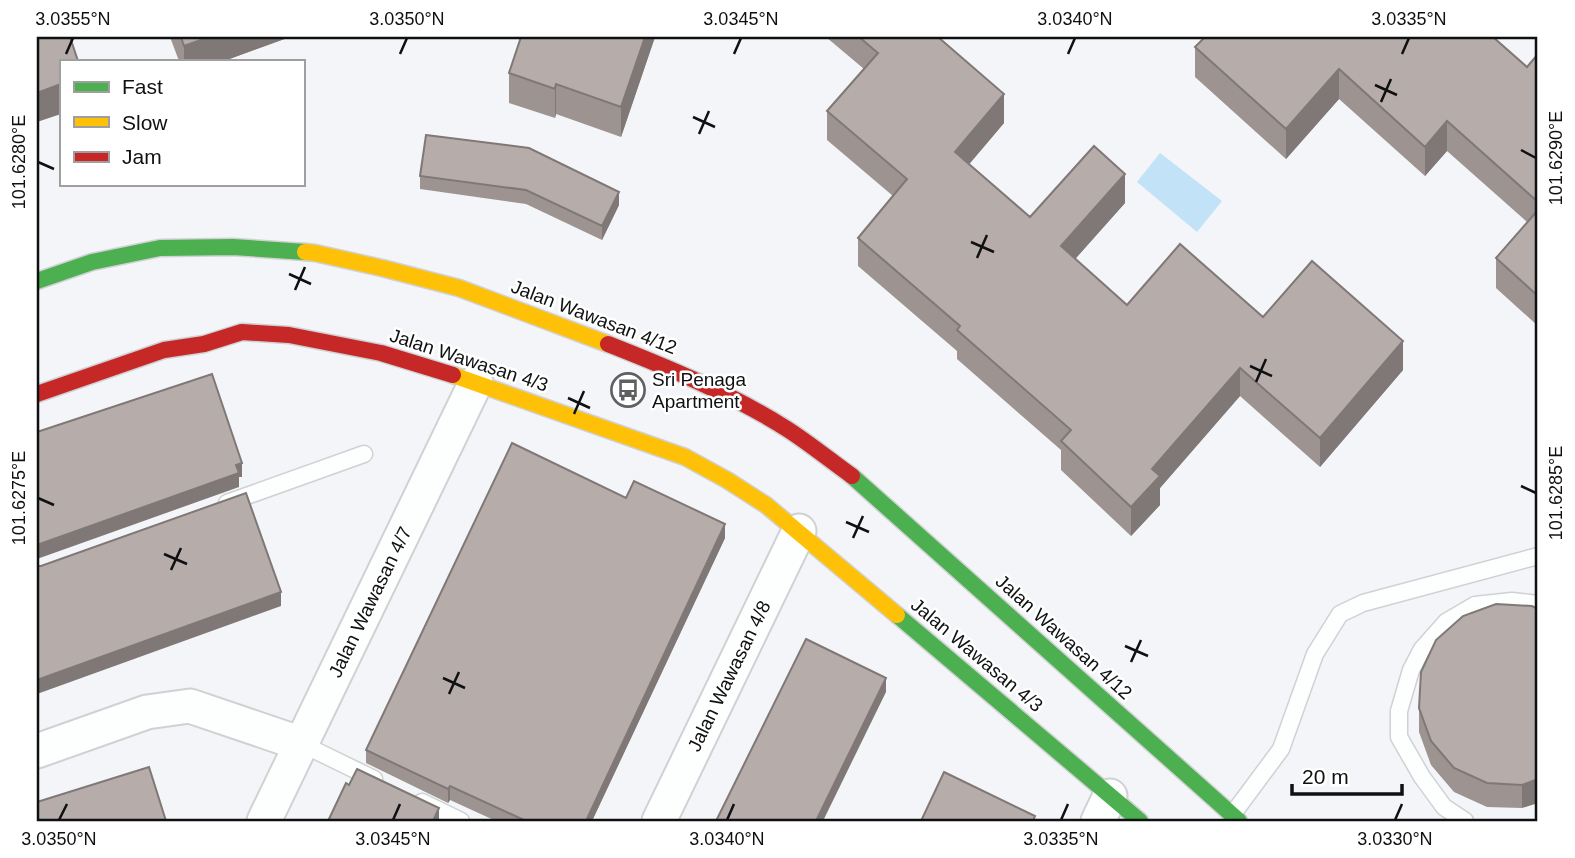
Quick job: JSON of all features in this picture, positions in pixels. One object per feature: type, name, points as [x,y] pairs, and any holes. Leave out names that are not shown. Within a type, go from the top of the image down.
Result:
[{"type":"street","name":"Jalan Wawasan 4/12","points":[[37,281],[92,262],[160,248],[233,247],[315,253],[459,288],[652,360],[720,392],[787,429],[853,477],[1236,818]]},
{"type":"street","name":"Jalan Wawasan 4/3","points":[[37,394],[164,350],[204,344],[242,332],[289,335],[381,353],[476,383],[685,457],[766,505],[799,531],[1104,809],[1140,821]]},
{"type":"street","name":"Jalan Wawasan 4/7","points":[[264,821],[476,383]]},
{"type":"street","name":"Jalan Wawasan 4/8","points":[[659,821],[799,531]]},
{"type":"street","points":[[37,751],[147,712],[190,706],[302,744]]},
{"type":"lane","points":[[207,510],[364,454]]},
{"type":"lane","points":[[1236,818],[1281,749],[1315,654],[1339,614],[1363,603],[1538,556]]},
{"type":"lane","points":[[1465,821],[1444,807],[1422,777],[1399,737],[1399,711],[1411,670],[1422,649],[1446,622],[1475,605],[1512,601],[1538,604]]},
{"type":"lane","points":[[302,744],[387,785]]},
{"type":"lane","points":[[412,797],[461,821]]},
{"type":"water","points":[[1160,153],[1222,201],[1197,232],[1137,182]]},
{"type":"building","points":[[37,37],[70,37],[78,60],[60,60],[60,84],[37,93]]},
{"type":"building","points":[[181,37],[209,37],[184,46]]},
{"type":"building","points":[[521,37],[645,37],[621,107],[556,84],[555,89],[509,73]]},
{"type":"building","points":[[859,37],[938,37],[1004,94],[955,152],[1030,217],[1094,146],[1125,174],[1061,246],[1127,305],[1180,244],[1263,317],[1312,261],[1403,341],[1320,438],[1240,368],[1152,469],[1160,476],[1131,507],[1061,441],[1071,430],[957,330],[960,326],[858,238],[907,179],[827,111],[878,53]]},
{"type":"building","points":[[1205,37],[1493,37],[1527,67],[1538,54],[1538,202],[1447,121],[1425,147],[1339,69],[1286,129],[1195,47]]},
{"type":"building","points":[[426,135],[529,148],[619,192],[602,226],[526,190],[420,176]]},
{"type":"building","points":[[1538,210],[1538,296],[1496,258]]},
{"type":"building","points":[[212,374],[242,463],[236,465],[239,473],[37,545],[37,432]]},
{"type":"building","points":[[512,443],[626,498],[634,481],[725,524],[586,821],[526,821],[450,786],[448,789],[366,750]]},
{"type":"building","points":[[246,493],[281,592],[37,680],[37,566]]},
{"type":"building","points":[[1496,604],[1532,606],[1538,609],[1538,779],[1522,785],[1487,783],[1454,768],[1431,741],[1419,708],[1421,672],[1436,640],[1463,616]]},
{"type":"building","points":[[806,639],[886,678],[816,821],[716,821]]},
{"type":"building","points":[[149,767],[166,821],[37,821],[37,802]]},
{"type":"building","points":[[357,769],[439,808],[433,821],[328,821],[346,783],[349,785]]},
{"type":"building","points":[[944,772],[1035,816],[1033,821],[921,821]]},
{"type":"traffic: fast","points":[[37,281],[92,262],[160,248],[233,247],[305,252]]},
{"type":"traffic: fast","points":[[852,476],[1239,821]]},
{"type":"traffic: fast","points":[[897,615],[1140,821]]},
{"type":"traffic: slow","points":[[305,252],[459,288],[608,344]]},
{"type":"traffic: slow","points":[[453,375],[685,457],[766,505],[897,615]]},
{"type":"traffic: jam","points":[[37,394],[164,350],[204,344],[242,332],[289,335],[381,353],[453,375]]},
{"type":"traffic: jam","points":[[608,344],[677,372],[744,404],[795,434],[852,476]]},
{"type":"place","name":"Sri Penaga Apartment","points":[[628,390]]}]
